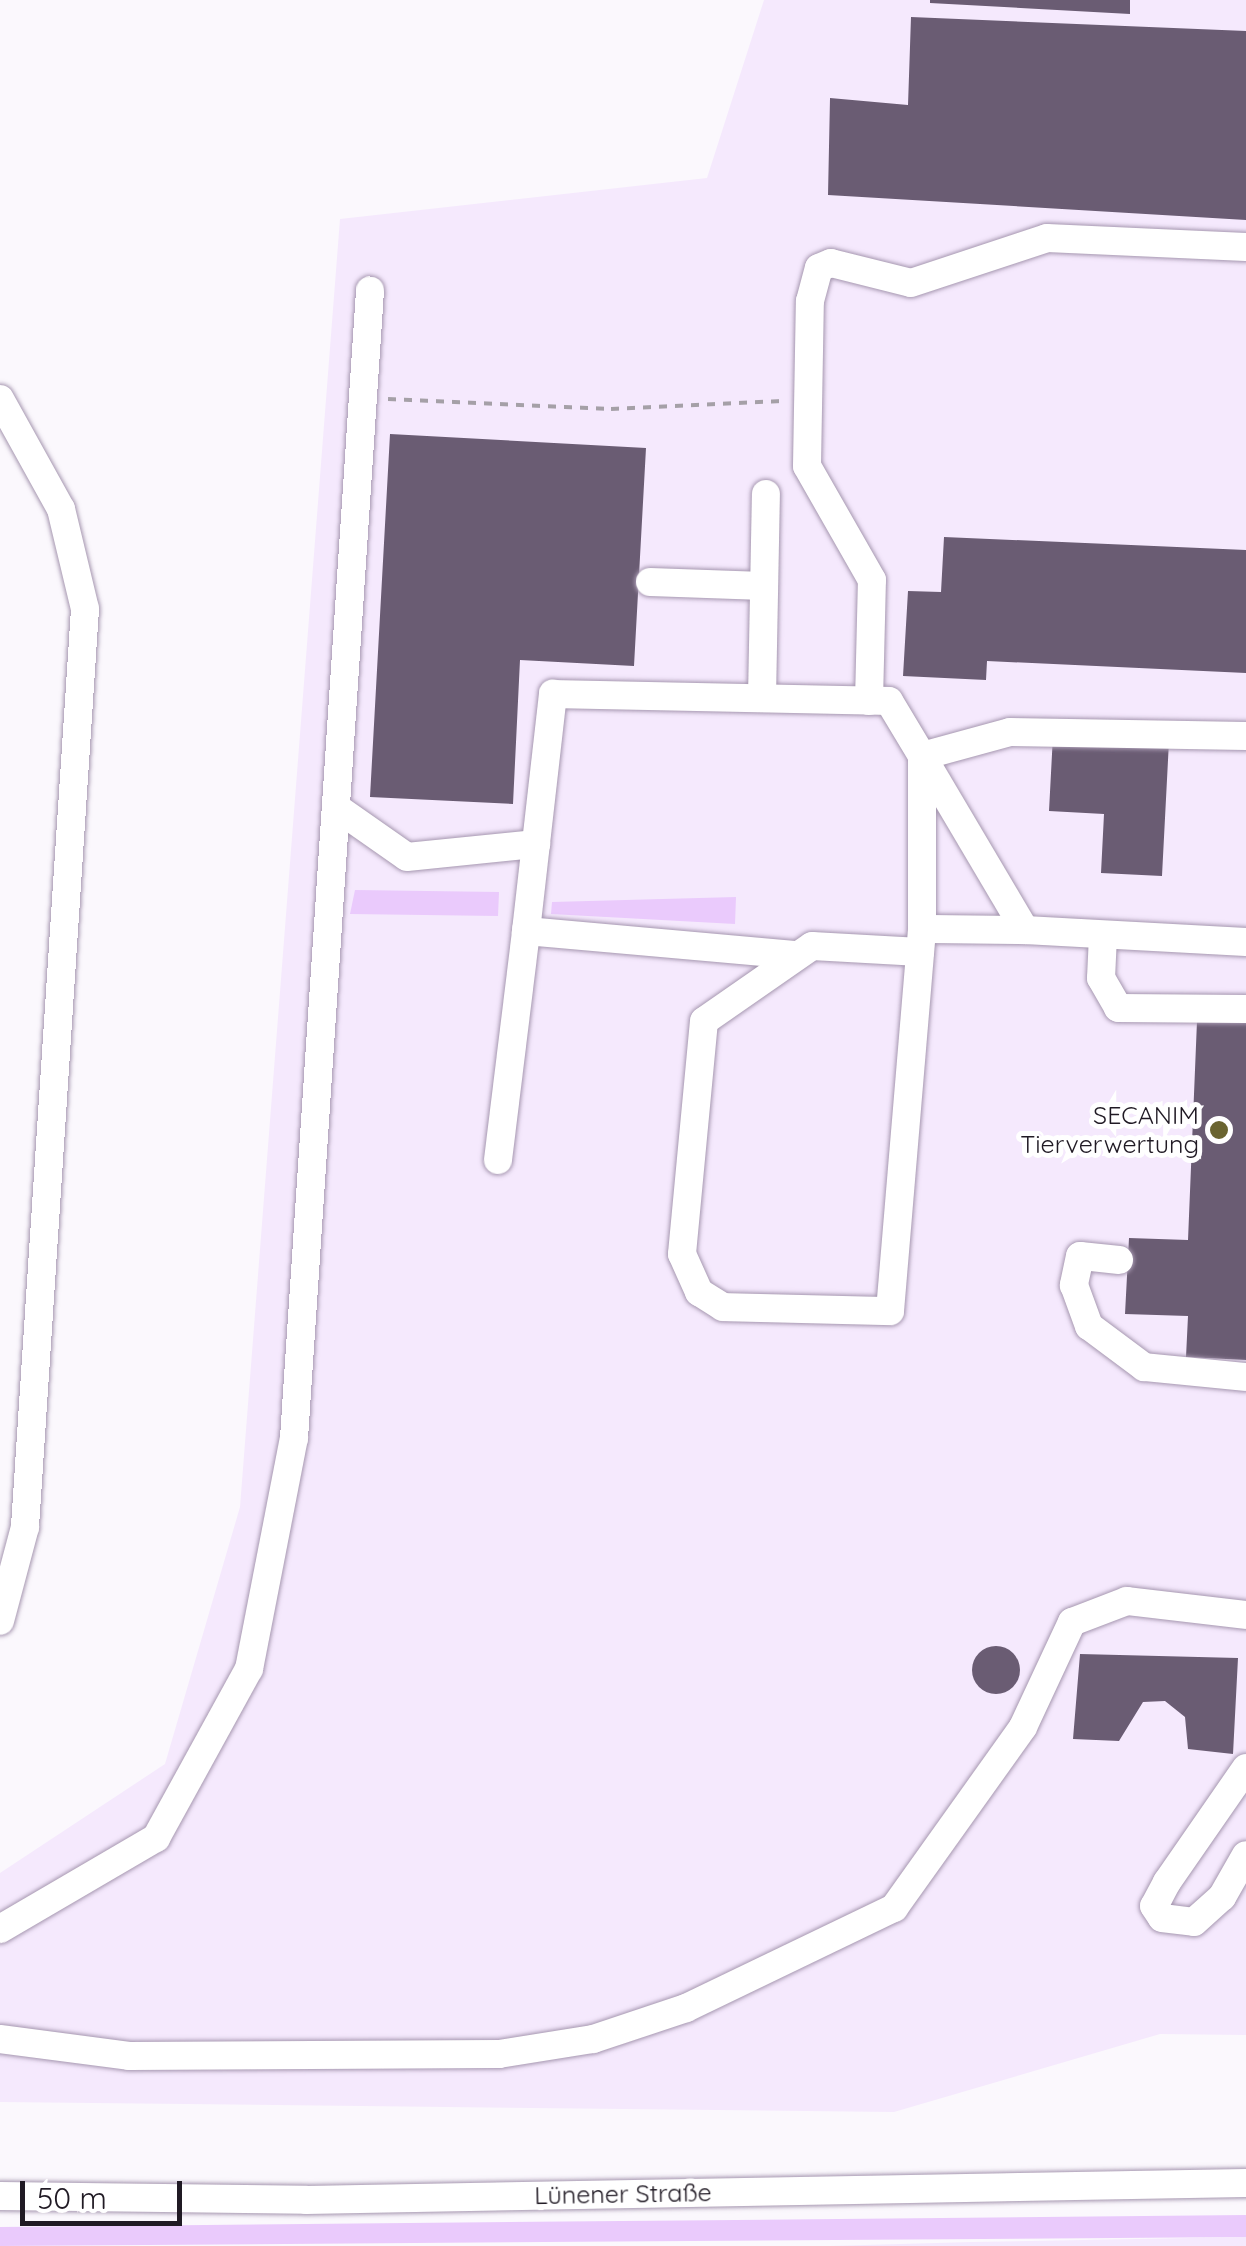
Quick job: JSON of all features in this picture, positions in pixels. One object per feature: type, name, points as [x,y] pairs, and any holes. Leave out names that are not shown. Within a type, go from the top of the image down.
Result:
[{"type":"street","points":[[869,700],[872,580],[816,493],[808,408],[810,301],[819,268],[831,263],[911,283],[1048,238],[1246,247]]},
{"type":"street","points":[[0,1929],[156,1838],[249,1669],[294,1438],[370,291]]},
{"type":"street","points":[[0,399],[61,509],[86,609],[25,1527],[0,1621]]},
{"type":"street","points":[[762,698],[766,494]]},
{"type":"street","points":[[650,582],[764,586]]},
{"type":"street","points":[[498,1160],[553,694],[889,701],[1025,930]]},
{"type":"street","points":[[922,756],[1010,732],[1246,736]]},
{"type":"street","points":[[922,756],[921,940],[890,1311],[723,1306],[699,1292],[682,1254],[704,1021],[797,955],[812,946],[921,940],[1025,930],[1246,942]]},
{"type":"street","points":[[337,808],[407,857],[536,844]]},
{"type":"street","points":[[526,932],[797,955]]},
{"type":"street","points":[[1103,936],[1101,978],[1118,1008],[1246,1009]]},
{"type":"street","points":[[1118,1260],[1080,1256],[1074,1285],[1089,1326],[1144,1368],[1246,1377]]},
{"type":"street","points":[[0,2038],[129,2056],[499,2054],[593,2039],[686,2008],[894,1908],[1023,1727],[1072,1622],[1127,1601],[1246,1615]]},
{"type":"street","points":[[1246,1768],[1166,1882],[1154,1906],[1162,1918],[1194,1922],[1222,1897],[1246,1855]]},
{"type":"street","name":"Lünener Straße","points":[[0,2196],[306,2200],[1246,2183]]},
{"type":"path","points":[[363,398],[611,409],[777,399],[808,408]]},
{"type":"shaded area","points":[[764,0],[1246,0],[1246,2035],[1160,2034],[894,2112],[0,2102],[0,1873],[165,1764],[240,1507],[340,219],[707,178]]},
{"type":"shaded area","points":[[355,890],[499,892],[498,916],[350,914]]},
{"type":"shaded area","points":[[736,897],[735,924],[551,914],[552,902]]},
{"type":"shaded area","points":[[1246,2215],[1246,2237],[0,2246],[0,2227]]},
{"type":"shaded area","points":[[1246,2237],[1246,2246],[829,2246],[972,2242]]},
{"type":"building","points":[[1130,0],[1130,14],[930,3]]},
{"type":"building","points":[[911,17],[1246,31],[1246,220],[828,195],[830,98],[908,105]]},
{"type":"building","points":[[390,434],[646,448],[634,666],[520,660],[513,804],[370,797]]},
{"type":"building","points":[[944,537],[1246,550],[1246,673],[987,661],[986,680],[903,676],[908,591],[941,592]]},
{"type":"building","points":[[1053,735],[1169,741],[1162,876],[1101,873],[1104,814],[1049,811]]},
{"type":"building","name":"SECANIM Tierverwertung","points":[[1197,1021],[1246,1023],[1246,1360],[1186,1357],[1188,1316],[1125,1314],[1129,1238],[1188,1240]]},
{"type":"building","points":[[996,1646],[1013,1653],[1020,1670],[1013,1687],[996,1694],[979,1687],[972,1670],[979,1653]]},
{"type":"building","points":[[1080,1654],[1238,1658],[1233,1754],[1188,1749],[1185,1717],[1165,1701],[1143,1702],[1119,1741],[1073,1739]]},
{"type":"place","name":"SECANIM Tierverwertung","points":[[1219,1130]]}]
